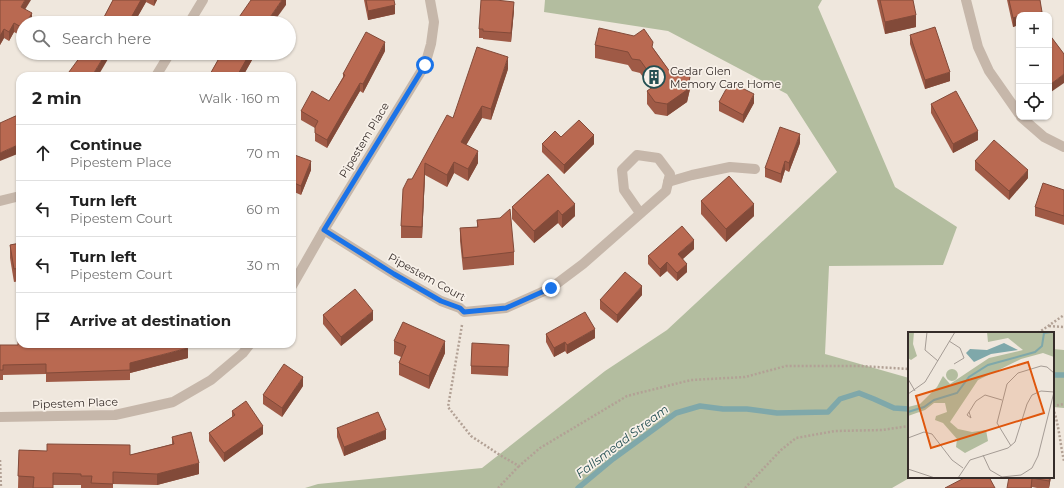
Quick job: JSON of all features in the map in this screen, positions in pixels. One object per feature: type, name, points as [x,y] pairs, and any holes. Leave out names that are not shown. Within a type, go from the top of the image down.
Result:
[{"type":"street","points":[[193,16],[203,0]]},
{"type":"street","name":"Pipestem Place","points":[[296,279],[324,230],[425,65],[432,44],[434,22],[430,0]]},
{"type":"street","points":[[966,0],[978,47],[989,71],[1016,110]]},
{"type":"street","points":[[158,72],[166,60]]},
{"type":"street","points":[[1023,120],[1044,137],[1064,147]]},
{"type":"street","points":[[640,214],[624,190],[622,170],[637,155],[658,158],[670,174],[668,182]]},
{"type":"street","points":[[668,182],[692,175],[730,168],[756,169]]},
{"type":"street","name":"Pipestem Court","points":[[324,230],[394,274],[441,301],[460,308],[464,312],[506,308],[551,288],[583,264],[666,191],[668,182]]},
{"type":"street","points":[[0,201],[16,197]]},
{"type":"street","name":"Pipestem Place","points":[[0,418],[115,416],[174,402],[211,380],[247,348]]},
{"type":"path","points":[[464,312],[448,407],[471,436],[519,466]]},
{"type":"path","points":[[1040,332],[1064,315]]},
{"type":"path","points":[[1049,326],[1064,327]]},
{"type":"path","points":[[498,488],[519,466],[540,448],[627,396],[690,380],[745,377],[786,366],[853,366],[908,369]]},
{"type":"path","points":[[1054,407],[1064,404]]},
{"type":"path","points":[[1054,410],[1058,423],[1060,445],[1064,461]]},
{"type":"path","points":[[744,488],[781,450],[796,438],[835,431],[882,430],[908,426]]},
{"type":"path","points":[[0,460],[1,488]]},
{"type":"green space","points":[[545,0],[822,0],[818,7],[895,187],[957,227],[943,265],[829,266],[825,354],[908,378],[908,478],[909,478],[892,488],[305,488],[318,484],[482,468],[605,371],[667,330],[837,172],[787,94],[668,31],[544,12]]},
{"type":"green space","points":[[1054,349],[1064,350],[1064,408],[1054,407]]},
{"type":"building","points":[[0,0],[25,0],[21,7],[32,13],[30,16],[16,16],[16,24],[14,23],[9,32],[4,29],[0,36]]},
{"type":"building","points":[[113,0],[141,0],[132,16],[105,16]]},
{"type":"building","points":[[251,0],[282,0],[271,16],[240,16]]},
{"type":"building","points":[[366,0],[394,0],[395,5],[368,11]]},
{"type":"building","points":[[481,0],[514,2],[511,33],[483,31],[483,29],[479,29]]},
{"type":"building","points":[[880,0],[913,0],[916,15],[885,22]]},
{"type":"building","points":[[1009,0],[1040,0],[1042,12],[1016,12],[1016,17],[1013,18]]},
{"type":"building","points":[[935,27],[950,72],[925,80],[910,35]]},
{"type":"building","points":[[599,28],[634,36],[644,29],[653,42],[652,47],[673,76],[684,69],[690,77],[687,90],[667,104],[655,102],[647,91],[657,84],[640,60],[632,59],[628,52],[595,45]]},
{"type":"building","points":[[366,32],[385,42],[363,84],[360,83],[327,140],[315,133],[315,127],[318,121],[301,111],[312,91],[329,101],[345,75],[343,74]]},
{"type":"building","points":[[1052,38],[1064,54],[1064,74],[1052,83]]},
{"type":"building","points":[[477,47],[508,57],[491,109],[482,106],[461,142],[478,151],[468,169],[454,162],[447,175],[425,163],[422,227],[401,226],[403,189],[408,179],[412,179],[447,115],[453,118]]},
{"type":"building","points":[[78,60],[102,60],[94,72],[69,72]]},
{"type":"building","points":[[218,60],[246,60],[239,72],[211,72]]},
{"type":"building","points":[[730,82],[754,94],[743,115],[719,102]]},
{"type":"building","points":[[956,91],[978,131],[953,144],[931,104]]},
{"type":"building","points":[[16,116],[16,146],[0,153],[0,123]]},
{"type":"building","points":[[579,120],[594,135],[564,165],[542,144],[555,131],[561,137]]},
{"type":"building","points":[[780,127],[800,134],[789,163],[785,161],[781,174],[765,168]]},
{"type":"building","points":[[994,140],[1028,170],[1009,191],[975,161]]},
{"type":"building","points":[[296,155],[311,161],[301,186],[296,184]]},
{"type":"building","points":[[548,174],[575,204],[562,215],[558,210],[534,231],[512,207]]},
{"type":"building","points":[[729,176],[754,204],[726,229],[701,201]]},
{"type":"building","points":[[1043,183],[1064,190],[1064,216],[1035,207]]},
{"type":"building","points":[[510,209],[514,252],[463,258],[460,228],[478,227],[477,220],[500,218]]},
{"type":"building","points":[[682,226],[694,240],[678,254],[687,264],[677,273],[667,262],[660,269],[648,256]]},
{"type":"building","points":[[16,244],[16,269],[14,269],[10,245]]},
{"type":"building","points":[[625,272],[642,286],[617,315],[600,300]]},
{"type":"building","points":[[355,289],[373,311],[341,337],[323,315]]},
{"type":"building","points":[[585,312],[595,329],[567,345],[565,342],[554,348],[546,334]]},
{"type":"building","points":[[403,322],[445,341],[429,376],[399,363],[406,346],[394,341]]},
{"type":"building","points":[[472,343],[509,345],[508,367],[471,366]]},
{"type":"building","points":[[0,345],[16,345],[16,348],[188,348],[130,363],[130,370],[46,373],[46,364],[3,365],[3,370],[0,370]]},
{"type":"building","points":[[284,364],[303,377],[282,408],[263,395]]},
{"type":"building","points":[[246,401],[263,426],[224,453],[209,433],[235,415],[232,411]]},
{"type":"building","points":[[378,412],[386,430],[344,447],[337,428]]},
{"type":"building","points":[[191,432],[199,463],[157,474],[113,472],[113,484],[91,483],[92,476],[53,473],[53,488],[33,488],[34,477],[18,476],[19,450],[47,451],[47,444],[130,445],[130,455],[174,444],[172,437]]},
{"type":"building","points":[[964,478],[990,478],[995,488],[945,488]]},
{"type":"building","points":[[1009,478],[1032,478],[1031,488],[1007,488]]},
{"type":"building","points":[[1032,478],[1050,478],[1049,481]]},
{"type":"waterway","name":"Fallsmead Stream","points":[[1054,375],[1064,375]]},
{"type":"waterway","name":"Fallsmead Stream","points":[[578,488],[613,459],[676,413],[700,406],[723,409],[747,409],[777,413],[828,412],[840,399],[859,393],[894,408],[908,409]]},
{"type":"place","name":"Cedar Glen Memory Care Home","points":[[654,77]]},
{"type":"route","points":[[425,65],[324,230],[394,274],[441,301],[460,308],[464,312],[506,308],[551,288]]}]
